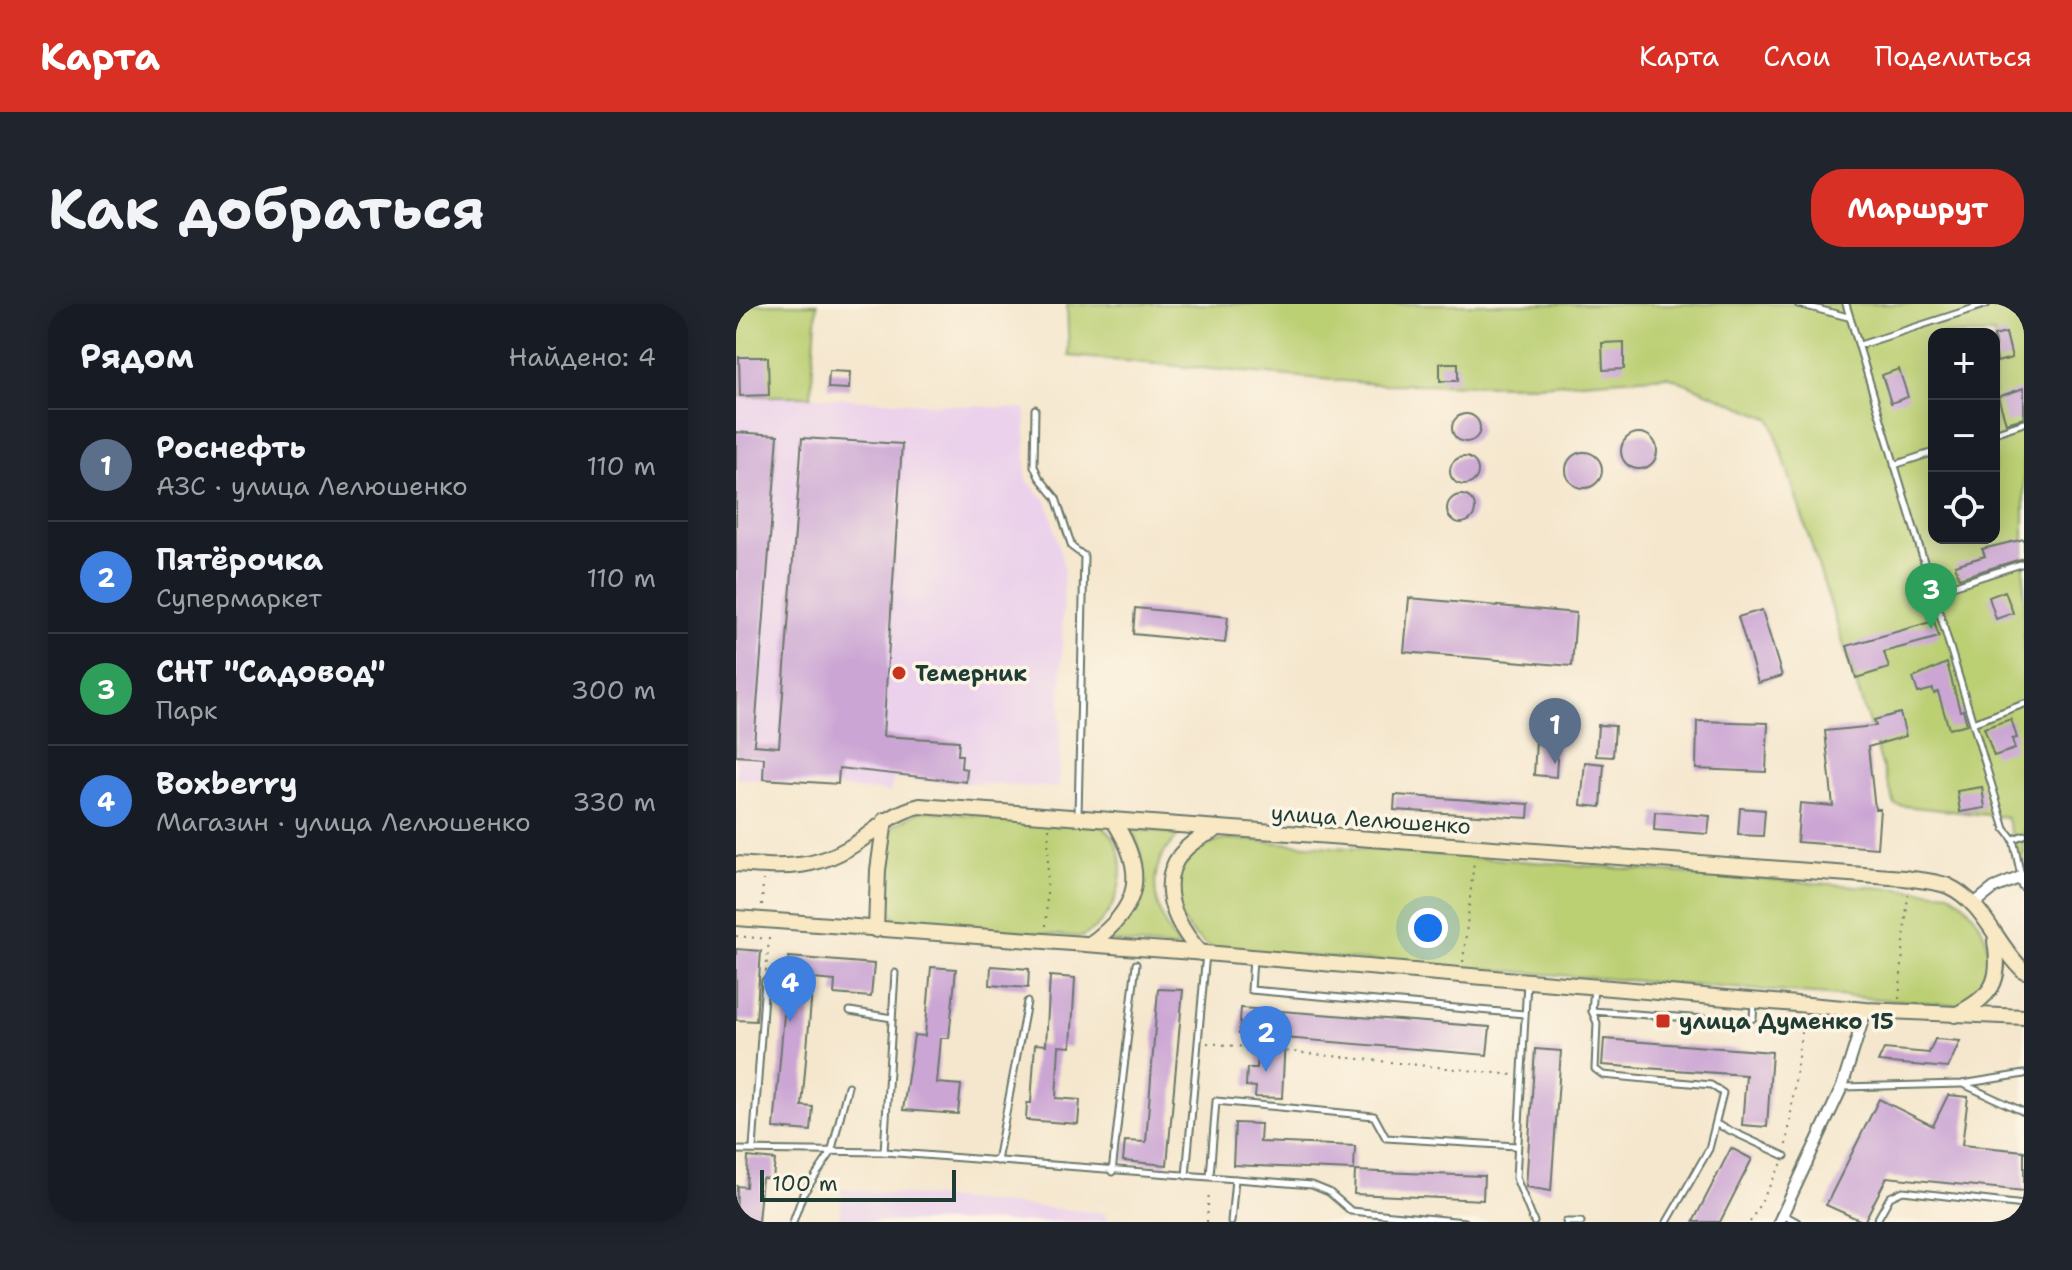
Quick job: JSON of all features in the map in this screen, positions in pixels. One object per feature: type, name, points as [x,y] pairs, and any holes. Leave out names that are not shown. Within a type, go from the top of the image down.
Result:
[{"type":"street","name":"улица Лелюшенко","points":[[736,864],[787,869],[836,856],[885,820],[901,811],[920,806],[1909,879],[1945,885],[1974,904],[1995,937],[2024,971]]},
{"type":"street","points":[[876,930],[878,870],[885,820]]},
{"type":"street","points":[[1090,944],[1116,925],[1131,901],[1134,880],[1130,849],[1113,820]]},
{"type":"street","points":[[1204,953],[1184,934],[1173,915],[1169,895],[1171,873],[1187,846],[1218,830]]},
{"type":"street","points":[[1974,904],[1994,888],[2022,881]]},
{"type":"street","points":[[736,918],[1254,957],[1953,1017],[2024,1017]]},
{"type":"street","points":[[1953,1017],[1980,1003],[1991,990],[1998,961],[1995,937]]},
{"type":"street","points":[[1781,1218],[1842,1087],[1866,1010]]},
{"type":"lane","points":[[1798,304],[1848,317]]},
{"type":"lane","points":[[1846,304],[2005,829],[2013,839],[2022,881]]},
{"type":"lane","points":[[1860,345],[1987,304]]},
{"type":"lane","points":[[1035,409],[1034,466],[1056,498],[1072,547],[1084,556],[1078,817]]},
{"type":"lane","points":[[2000,431],[2024,423]]},
{"type":"lane","points":[[1894,465],[1928,454]]},
{"type":"lane","points":[[1934,592],[2024,563]]},
{"type":"lane","points":[[1975,722],[2024,704]]},
{"type":"lane","points":[[2013,839],[2024,835]]},
{"type":"lane","points":[[1186,1176],[1204,953]]},
{"type":"lane","points":[[1254,957],[1251,990],[1524,1014]]},
{"type":"lane","points":[[1112,1172],[1136,964]]},
{"type":"lane","points":[[884,1152],[895,973]]},
{"type":"lane","points":[[753,1148],[765,981]]},
{"type":"lane","points":[[1527,981],[1516,1178],[1534,1222]]},
{"type":"lane","points":[[1594,986],[1592,1011],[1597,1023],[1595,1069],[1603,1075],[1711,1085],[1723,1093],[1709,1149],[1667,1222]]},
{"type":"lane","points":[[1592,1011],[1747,1022],[1753,1018],[1754,1000]]},
{"type":"lane","points":[[997,1161],[1027,1002]]},
{"type":"lane","points":[[850,1011],[892,1018]]},
{"type":"lane","points":[[1842,1087],[1962,1084],[2024,1074]]},
{"type":"lane","points":[[1962,1084],[2024,1112]]},
{"type":"lane","points":[[793,1222],[803,1194],[831,1153],[848,1086]]},
{"type":"lane","points":[[1210,1176],[1216,1101],[1374,1116],[1386,1138],[1516,1146]]},
{"type":"lane","points":[[1716,1124],[1785,1156]]},
{"type":"lane","points":[[736,1150],[884,1152],[1112,1172],[1312,1185],[1329,1192],[1351,1211],[1465,1222]]},
{"type":"lane","points":[[1231,1222],[1235,1179]]},
{"type":"lane","points":[[1876,1222],[1890,1197],[1903,1191],[2024,1205]]},
{"type":"lane","points":[[1781,1218],[1797,1222]]},
{"type":"lane","points":[[1566,1222],[1581,1222]]},
{"type":"path","points":[[1045,942],[1050,815]]},
{"type":"path","points":[[1462,975],[1476,848]]},
{"type":"path","points":[[761,938],[764,867]]},
{"type":"path","points":[[1897,1012],[1909,879]]},
{"type":"path","points":[[736,936],[769,939],[765,981]]},
{"type":"path","points":[[1750,1222],[1785,1156],[1805,1004]]},
{"type":"path","points":[[1198,1042],[1520,1075]]},
{"type":"path","points":[[1207,1222],[1209,1190]]},
{"type":"shaded area","name":"Темерник","points":[[736,396],[801,396],[1026,409],[1026,479],[1048,503],[1064,568],[1059,788],[894,779],[890,792],[736,778]]},
{"type":"shaded area","points":[[842,1189],[1106,1213],[1106,1222],[839,1222]]},
{"type":"green space","points":[[736,304],[817,304],[811,396],[736,396]]},
{"type":"green space","points":[[1067,304],[2024,304],[2024,869],[2006,817],[1895,805],[1771,419],[1668,376],[1538,385],[1376,384],[1069,356]]},
{"type":"green space","points":[[921,811],[1102,826],[1113,838],[1119,852],[1121,869],[1114,902],[1095,928],[1081,937],[895,920],[885,899],[893,826]]},
{"type":"green space","points":[[1132,829],[1181,834],[1160,860],[1155,890],[1163,920],[1180,949],[1105,941],[1130,917],[1142,891],[1143,862]]},
{"type":"green space","points":[[1229,839],[1950,893],[1964,904],[1984,932],[1988,964],[1984,980],[1959,1005],[1214,949],[1196,936],[1183,921],[1176,904],[1175,887],[1180,871],[1190,856],[1207,845]]},
{"type":"building","points":[[2006,333],[2012,358],[2000,361],[2000,334]]},
{"type":"building","points":[[1624,342],[1624,369],[1603,370],[1602,343]]},
{"type":"building","points":[[739,357],[768,357],[769,395],[740,396]]},
{"type":"building","points":[[1440,363],[1458,363],[1458,381],[1440,381]]},
{"type":"building","points":[[1899,369],[1908,397],[1891,403],[1882,375]]},
{"type":"building","points":[[829,371],[850,372],[849,389],[828,388]]},
{"type":"building","points":[[2024,388],[2024,418],[2006,423],[2000,396]]},
{"type":"building","points":[[1466,414],[1476,418],[1480,428],[1476,438],[1466,442],[1456,438],[1452,428],[1456,418]]},
{"type":"building","points":[[736,432],[778,435],[754,745],[779,747],[802,438],[902,444],[883,736],[959,741],[958,755],[962,755],[961,768],[967,769],[966,782],[839,768],[838,784],[763,779],[764,758],[736,756]]},
{"type":"building","points":[[1639,433],[1652,438],[1657,451],[1652,464],[1639,469],[1626,464],[1621,451],[1626,438]]},
{"type":"building","points":[[1584,452],[1597,457],[1602,470],[1597,483],[1584,488],[1571,483],[1566,470],[1571,457]]},
{"type":"building","points":[[1464,457],[1474,461],[1478,471],[1474,481],[1464,485],[1454,481],[1450,471],[1454,461]]},
{"type":"building","points":[[1461,495],[1471,499],[1475,509],[1471,519],[1461,523],[1451,519],[1447,509],[1451,499]]},
{"type":"building","points":[[2024,539],[2024,558],[1959,578],[1955,565],[1985,556],[1982,549]]},
{"type":"building","points":[[2005,591],[2013,613],[1996,619],[1989,597]]},
{"type":"building","points":[[1409,598],[1576,613],[1572,666],[1404,652]]},
{"type":"building","points":[[1135,608],[1228,617],[1225,643],[1133,634]]},
{"type":"building","points":[[1762,610],[1782,676],[1758,683],[1738,617]]},
{"type":"building","points":[[1934,621],[1939,637],[1884,652],[1889,668],[1856,678],[1847,646]]},
{"type":"building","points":[[1947,663],[1960,711],[1963,710],[1967,724],[1949,729],[1938,692],[1934,694],[1933,689],[1918,693],[1913,678]]},
{"type":"building","points":[[1900,713],[1906,736],[1868,747],[1875,809],[1880,809],[1877,848],[1797,842],[1800,803],[1833,806],[1825,731],[1876,726],[1874,720]]},
{"type":"building","points":[[2011,719],[2017,738],[2012,739],[2015,749],[1994,756],[1984,728]]},
{"type":"building","points":[[1697,721],[1768,723],[1766,772],[1696,769]]},
{"type":"building","points":[[1598,725],[1615,726],[1613,757],[1596,756]]},
{"type":"building","points":[[1536,740],[1558,742],[1556,777],[1534,775]]},
{"type":"building","points":[[1585,762],[1604,764],[1601,807],[1581,805]]},
{"type":"building","points":[[1982,787],[1985,808],[1960,812],[1957,791]]},
{"type":"building","points":[[1395,795],[1529,804],[1528,818],[1394,810]]},
{"type":"building","points":[[1740,808],[1765,810],[1763,836],[1738,835]]},
{"type":"building","points":[[1655,812],[1710,816],[1708,834],[1654,830]]},
{"type":"building","points":[[736,949],[761,951],[756,1021],[736,1020]]},
{"type":"building","points":[[789,957],[874,964],[871,997],[834,994],[835,981],[813,979],[802,1106],[813,1107],[811,1131],[774,1128]]},
{"type":"building","points":[[991,966],[1029,969],[1028,988],[990,985]]},
{"type":"building","points":[[931,967],[956,969],[949,1038],[941,1038],[937,1083],[961,1085],[958,1114],[903,1110],[914,1035],[925,1036]]},
{"type":"building","points":[[1050,976],[1075,978],[1071,1047],[1059,1046],[1056,1098],[1080,1100],[1078,1124],[1026,1120],[1027,1103],[1031,1103],[1035,1044],[1046,1045]]},
{"type":"building","points":[[1158,989],[1183,990],[1167,1165],[1123,1161],[1125,1141],[1146,1142]]},
{"type":"building","points":[[1241,1008],[1490,1027],[1487,1055],[1285,1038],[1282,1098],[1255,1097],[1256,1087],[1246,1086],[1247,1068],[1257,1068],[1259,1035],[1239,1034]]},
{"type":"building","points":[[1604,1039],[1772,1052],[1767,1127],[1742,1125],[1746,1075],[1602,1065]]},
{"type":"building","points":[[1935,1039],[1960,1041],[1948,1068],[1878,1062],[1884,1049],[1929,1053]]},
{"type":"building","points":[[1535,1049],[1561,1051],[1551,1191],[1526,1187]]},
{"type":"building","points":[[1948,1095],[1968,1097],[1962,1145],[2024,1151],[2024,1191],[1887,1177],[1864,1222],[1826,1205],[1879,1099],[1933,1126]]},
{"type":"building","points":[[1235,1123],[1261,1124],[1260,1142],[1355,1146],[1354,1170],[1233,1165]]},
{"type":"building","points":[[1731,1148],[1752,1159],[1720,1222],[1693,1222]]},
{"type":"building","points":[[748,1157],[775,1160],[773,1179],[762,1178],[758,1222],[736,1222],[737,1186],[746,1187]]},
{"type":"building","points":[[1355,1171],[1484,1176],[1483,1200],[1354,1194]]},
{"type":"place","name":"СНТ \"Садовод\"","points":[[1931,629]]},
{"type":"place","name":"Темерник","points":[[899,673]]},
{"type":"place","name":"Роснефть","points":[[1555,764]]},
{"type":"place","name":"улица Думенко 15","points":[[1663,1021]]},
{"type":"place","name":"Boxberry","points":[[790,1022]]},
{"type":"place","name":"Пятёрочка","points":[[1266,1072]]}]
